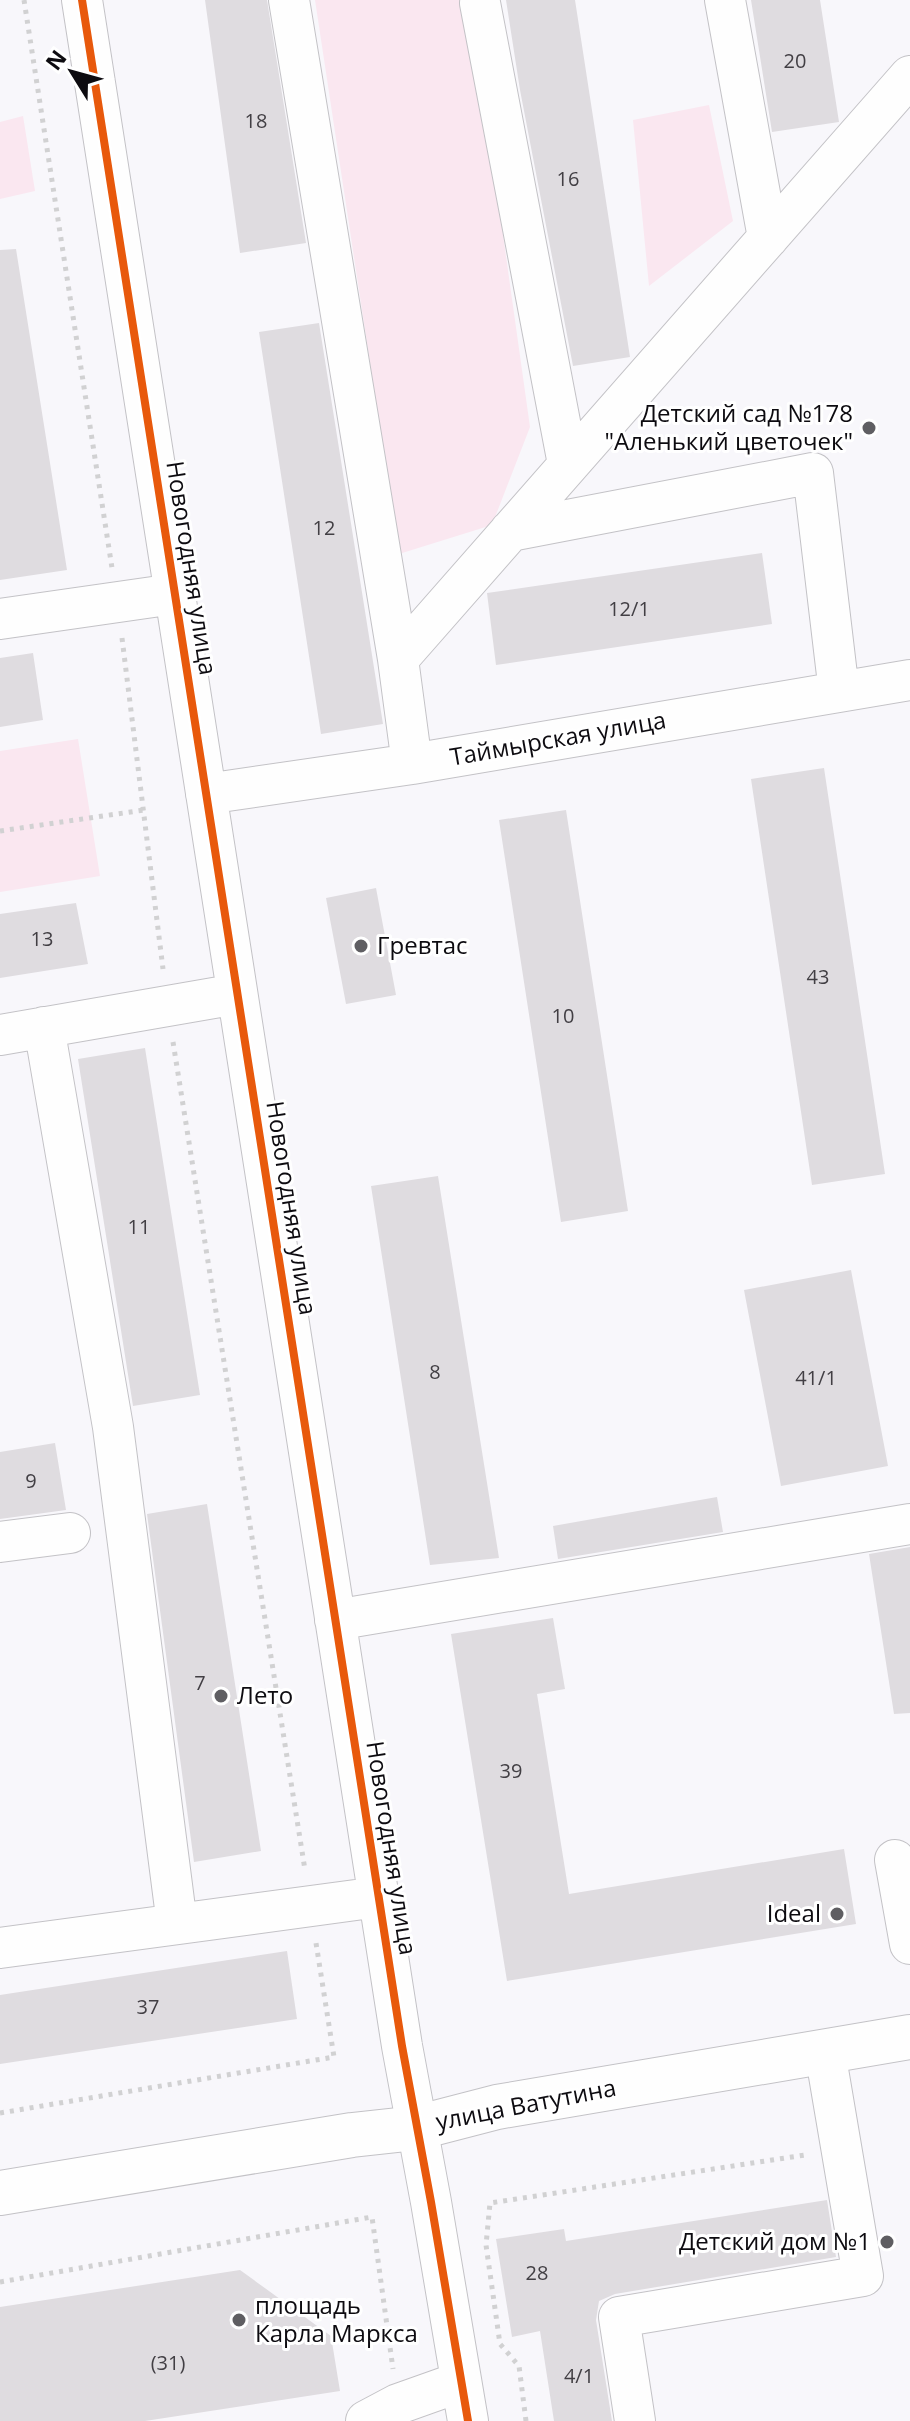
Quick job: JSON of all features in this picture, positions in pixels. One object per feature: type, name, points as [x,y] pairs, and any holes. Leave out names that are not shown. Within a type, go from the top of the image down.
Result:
[{"type":"main road","name":"улица Ватутина","points":[[0,2193],[336,2137],[416,2128],[497,2107],[910,2037]]},
{"type":"street","name":"Новогодняя улица","points":[[82,0],[378,1897],[468,2421]]},
{"type":"street","points":[[289,0],[398,659],[412,764]]},
{"type":"street","points":[[725,0],[768,238]]},
{"type":"street","points":[[480,3],[568,464]]},
{"type":"street","points":[[398,659],[910,76]]},
{"type":"street","points":[[510,531],[813,473],[839,692]]},
{"type":"street","points":[[0,619],[174,594]]},
{"type":"street","name":"Таймырская улица","points":[[206,794],[412,764],[910,680]]},
{"type":"street","points":[[0,1035],[237,994]]},
{"type":"street","points":[[44,1027],[113,1427],[177,1924]]},
{"type":"street","points":[[335,1620],[910,1524]]},
{"type":"street","points":[[0,1542],[70,1533]]},
{"type":"street","points":[[895,1860],[910,1944]]},
{"type":"street","points":[[0,1948],[378,1897]]},
{"type":"street","points":[[635,2421],[619,2317],[863,2276],[825,2052]]},
{"type":"street","points":[[382,2412],[460,2382]]},
{"type":"path","points":[[0,831],[144,810]]},
{"type":"path","points":[[0,2113],[334,2057]]},
{"type":"path","points":[[526,2421],[519,2366],[500,2344],[486,2245],[490,2203],[842,2149]]},
{"type":"path","points":[[0,2282],[372,2217],[382,2412]]},
{"type":"shaded area","points":[[315,0],[470,0],[530,427],[492,525],[399,554]]},
{"type":"shaded area","points":[[709,105],[733,221],[649,286],[633,120]]},
{"type":"shaded area","points":[[23,116],[35,191],[0,199],[0,122]]},
{"type":"shaded area","points":[[78,739],[100,876],[0,892],[0,751]]},
{"type":"building","points":[[205,0],[267,0],[306,243],[240,253]]},
{"type":"building","points":[[506,0],[575,0],[630,357],[573,366],[520,90]]},
{"type":"building","points":[[751,0],[820,0],[839,122],[772,132]]},
{"type":"building","points":[[16,249],[67,570],[0,580],[0,250]]},
{"type":"building","points":[[319,323],[383,724],[321,734],[259,332]]},
{"type":"building","points":[[762,553],[772,624],[496,665],[487,593]]},
{"type":"building","points":[[33,653],[43,720],[0,727],[0,658]]},
{"type":"building","points":[[824,768],[885,1174],[812,1185],[751,779]]},
{"type":"building","points":[[566,810],[628,1211],[561,1222],[499,820]]},
{"type":"building","name":"Гревтас","points":[[376,888],[396,995],[346,1004],[326,898]]},
{"type":"building","points":[[76,903],[88,964],[0,978],[0,914]]},
{"type":"building","points":[[145,1048],[200,1395],[133,1406],[78,1059]]},
{"type":"building","points":[[438,1176],[499,1558],[430,1565],[371,1186]]},
{"type":"building","points":[[851,1270],[888,1466],[781,1486],[744,1290]]},
{"type":"building","points":[[55,1443],[66,1510],[0,1519],[0,1452]]},
{"type":"building","points":[[717,1497],[723,1532],[558,1559],[553,1526]]},
{"type":"building","points":[[207,1504],[261,1851],[194,1862],[147,1514]]},
{"type":"building","points":[[910,1547],[910,1713],[894,1714],[869,1554]]},
{"type":"building","points":[[553,1618],[565,1689],[537,1694],[569,1894],[844,1849],[856,1924],[507,1981],[451,1634]]},
{"type":"building","points":[[287,1951],[297,2019],[0,2064],[0,1995]]},
{"type":"building","points":[[827,2200],[836,2257],[615,2294],[599,2301],[596,2320],[612,2421],[554,2421],[540,2331],[512,2337],[496,2239],[564,2229],[566,2241]]},
{"type":"building","points":[[240,2270],[331,2336],[340,2391],[145,2421],[0,2421],[0,2307]]},
{"type":"cycle path","points":[[82,0],[402,2046],[468,2421]]},
{"type":"place","name":"Детский сад №178 \"Аленький цветочек\"","points":[[869,428]]},
{"type":"place","name":"Гревтас","points":[[361,946]]},
{"type":"place","name":"Лето","points":[[221,1696]]},
{"type":"place","name":"Ideal","points":[[837,1914]]},
{"type":"place","name":"Детский дом №1","points":[[887,2242]]},
{"type":"place","name":"площадь Карла Маркса","points":[[239,2320]]}]
